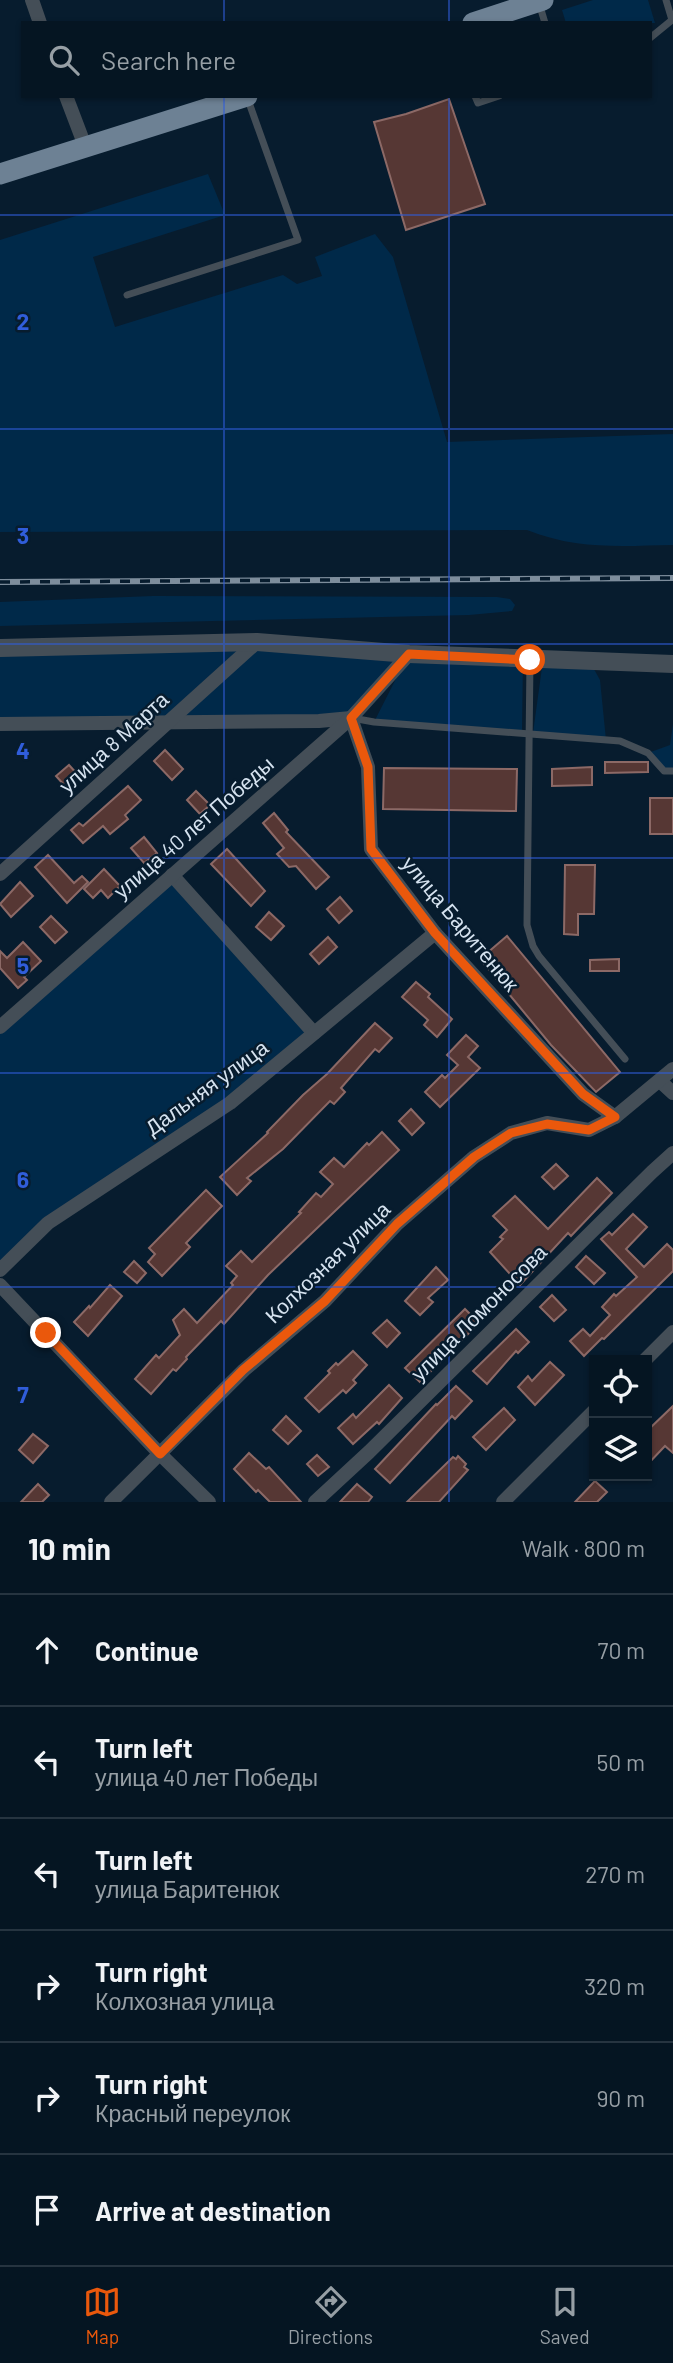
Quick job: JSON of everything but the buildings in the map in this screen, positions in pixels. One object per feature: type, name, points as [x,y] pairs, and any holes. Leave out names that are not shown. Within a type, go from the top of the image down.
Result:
[{"type":"main road","points":[[480,21],[541,1]]},
{"type":"main road","points":[[0,174],[241,98]]},
{"type":"street","points":[[32,0],[39,21]]},
{"type":"street","points":[[67,98],[85,146]]},
{"type":"street","points":[[0,648],[257,642],[409,654],[673,664]]},
{"type":"street","name":"улица 8 Марта","points":[[0,874],[257,642]]},
{"type":"street","name":"улица 40 лет Победы","points":[[0,1027],[351,718],[409,654]]},
{"type":"street","points":[[0,724],[351,718]]},
{"type":"street","name":"улица Баритенюк","points":[[351,718],[368,767],[371,849],[435,933],[583,1094],[615,1117]]},
{"type":"street","points":[[172,875],[314,1033]]},
{"type":"street","name":"Дальняя улица","points":[[0,1270],[48,1223],[230,1102],[435,933]]},
{"type":"street","name":"Колхозная улица","points":[[111,1502],[243,1370],[325,1301],[397,1224],[474,1157],[511,1133],[547,1124],[589,1130],[615,1117],[673,1069]]},
{"type":"street","points":[[660,1081],[673,1093]]},
{"type":"street","name":"улица Ломоносова","points":[[315,1502],[673,1153]]},
{"type":"street","points":[[0,1284],[160,1454],[209,1502]]},
{"type":"street","points":[[650,1355],[673,1332]]},
{"type":"street","points":[[503,1502],[589,1416]]},
{"type":"lane","points":[[652,36],[672,20],[666,0]]},
{"type":"lane","points":[[541,1],[545,21]]},
{"type":"lane","points":[[127,295],[298,240],[248,98]]},
{"type":"lane","points":[[476,98],[478,103],[493,98]]},
{"type":"lane","points":[[530,660],[529,935],[540,956],[625,1059]]},
{"type":"lane","points":[[351,718],[620,741],[648,753],[664,771],[673,771]]},
{"type":"shaded area","points":[[593,0],[648,0],[655,23],[565,21],[562,10]]},
{"type":"shaded area","points":[[208,174],[225,215],[93,257],[115,327],[283,275],[297,284],[322,276],[315,257],[375,234],[393,257],[447,442],[673,434],[673,545],[581,544],[527,530],[0,532],[0,240]]},
{"type":"shaded area","points":[[153,596],[497,597],[510,599],[515,605],[512,611],[469,615],[0,626],[0,602]]},
{"type":"shaded area","points":[[257,642],[523,659],[522,732],[374,722],[407,657],[351,718],[0,724],[0,648]]},
{"type":"shaded area","points":[[543,660],[590,662],[600,680],[606,740],[533,733]]},
{"type":"shaded area","points":[[673,724],[673,771],[664,771],[648,753],[670,745]]},
{"type":"shaded area","points":[[172,875],[314,1033],[230,1103],[48,1223],[0,1270],[0,1027]]},
{"type":"railway","points":[[0,582],[673,578]]},
{"type":"route","points":[[46,1333],[160,1454],[243,1370],[325,1301],[397,1224],[474,1157],[511,1133],[547,1124],[589,1130],[615,1117],[583,1094],[435,933],[371,849],[368,767],[351,718],[409,654],[530,660]]}]
